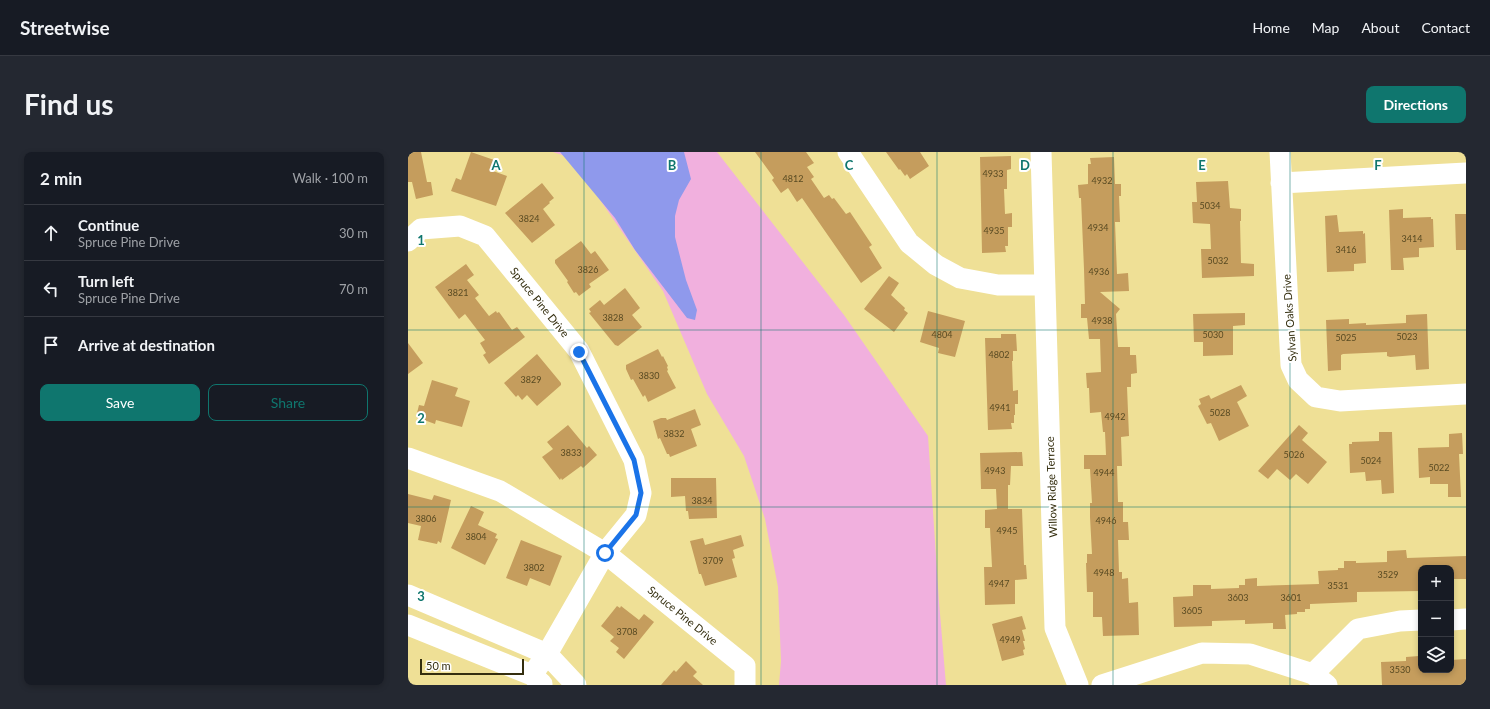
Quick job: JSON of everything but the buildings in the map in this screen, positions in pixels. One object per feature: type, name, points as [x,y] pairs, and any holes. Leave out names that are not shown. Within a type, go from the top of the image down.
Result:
[{"type":"street","points":[[848,152],[909,243],[936,266],[960,278],[998,286],[1046,285]]},
{"type":"street","name":"Willow Ridge Terrace","points":[[1040,152],[1046,285],[1055,628],[1078,685]]},
{"type":"street","name":"Sylvan Oaks Drive","points":[[1280,152],[1280,183],[1291,365],[1298,380],[1316,397],[1340,401],[1466,394]]},
{"type":"street","points":[[1280,183],[1466,173]]},
{"type":"street","name":"Spruce Pine Drive","points":[[408,241],[421,230],[460,226],[485,236],[579,352],[634,460],[641,493],[636,515],[605,553],[547,654],[538,680]]},
{"type":"street","name":"Spruce Pine Drive","points":[[408,458],[500,491],[605,553],[745,666],[745,685]]},
{"type":"street","points":[[408,595],[547,654],[576,685]]},
{"type":"street","points":[[1454,620],[1466,619]]},
{"type":"street","points":[[1102,685],[1202,653],[1250,654],[1320,680],[1358,628],[1400,621],[1418,620]]},
{"type":"street","points":[[408,625],[538,680]]},
{"type":"shaded area","points":[[553,152],[717,152],[844,315],[928,436],[946,685],[779,685],[781,661],[778,587],[765,519],[744,456],[707,394],[663,291],[571,158]]},
{"type":"water","points":[[560,152],[684,152],[691,179],[679,200],[675,216],[675,237],[686,280],[697,310],[695,320],[687,318],[635,250],[615,218]]},
{"type":"route","points":[[579,352],[634,460],[641,493],[636,515],[605,553]]}]
